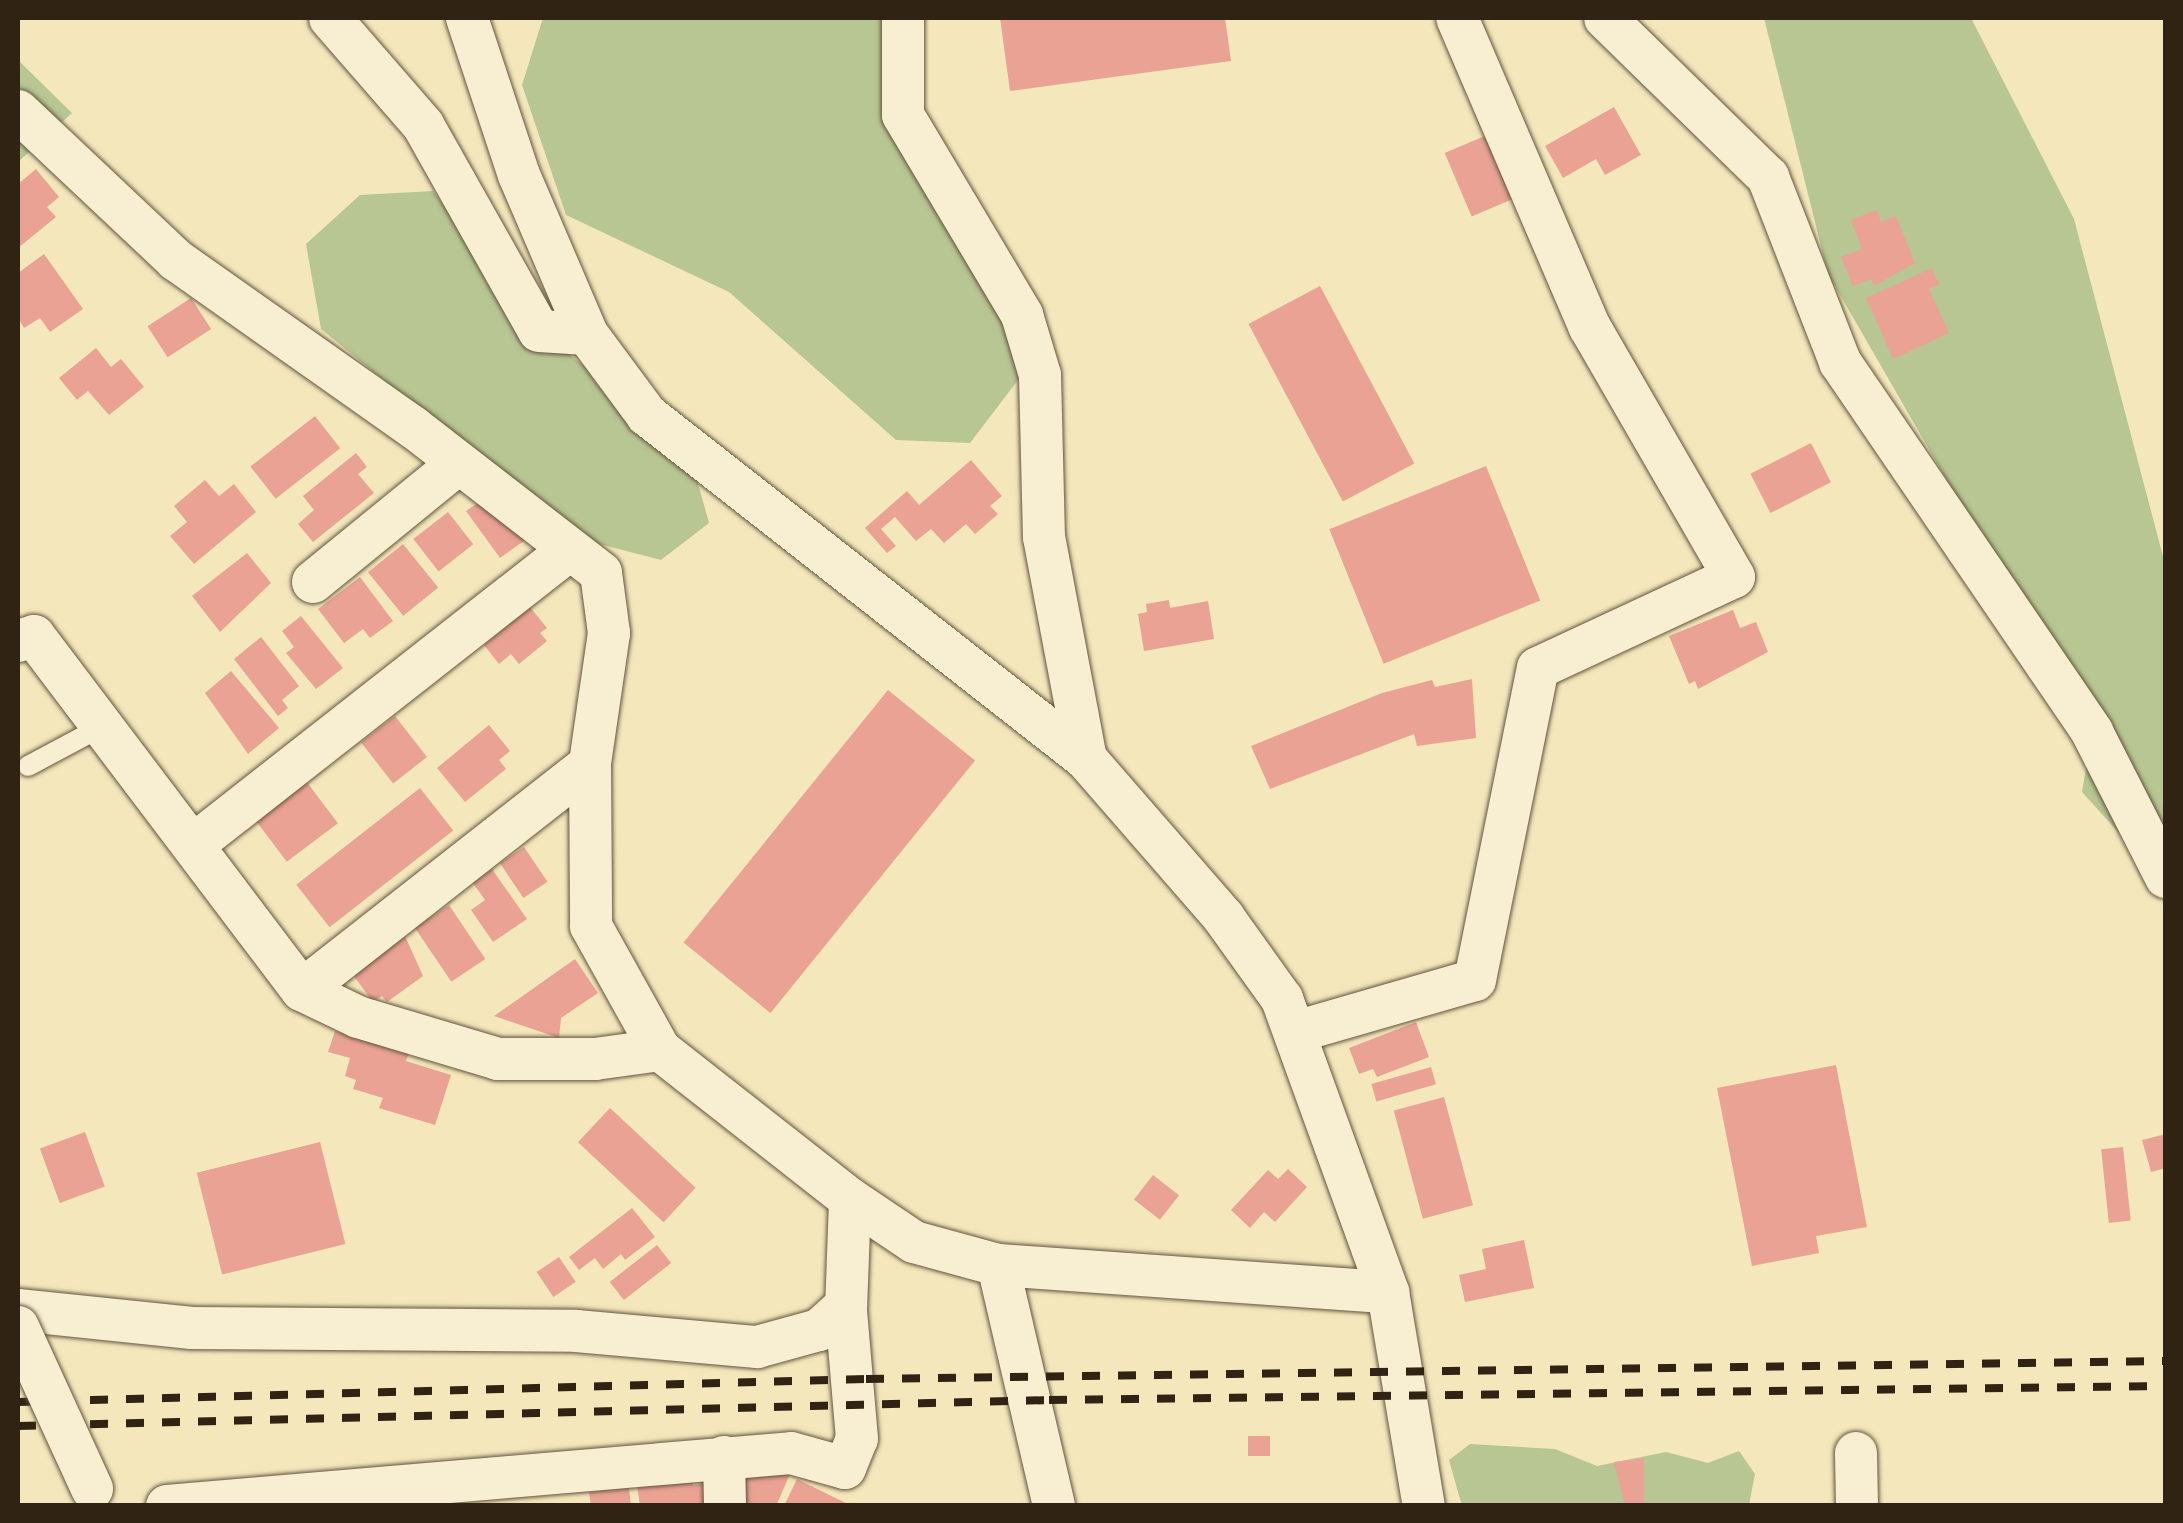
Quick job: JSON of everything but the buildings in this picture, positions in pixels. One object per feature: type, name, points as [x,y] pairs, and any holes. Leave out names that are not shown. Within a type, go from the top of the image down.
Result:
[{"type":"street","points":[[330,18],[423,125],[540,331],[587,334]]},
{"type":"street","points":[[467,18],[519,175],[587,334],[647,415],[1086,759],[1224,918],[1282,999],[1388,1292],[1424,1506]]},
{"type":"street","points":[[903,18],[903,115],[1022,315],[1040,375],[1044,538],[1086,759]]},
{"type":"street","points":[[1295,1032],[1474,980],[1538,668],[1734,577],[1590,328],[1457,18]]},
{"type":"street","points":[[1606,18],[1768,177],[1840,362],[2092,732],[2166,877]]},
{"type":"street","points":[[18,111],[176,260],[459,462],[601,573],[608,633],[590,764],[592,926],[660,1050],[850,1200],[914,1242],[998,1265],[1388,1292]]},
{"type":"street","points":[[313,582],[459,462]]},
{"type":"street","points":[[193,845],[570,549]]},
{"type":"street","points":[[18,641],[34,636],[302,990],[358,1017],[498,1059],[594,1059],[660,1050]]},
{"type":"street","points":[[302,990],[590,764]]},
{"type":"street","points":[[167,1506],[565,1489],[724,1457],[791,1453],[845,1468],[857,1440],[846,1306],[850,1200]]},
{"type":"street","points":[[998,1265],[1054,1506]]},
{"type":"street","points":[[18,1310],[192,1328],[576,1331],[757,1347],[819,1330],[846,1306]]},
{"type":"street","points":[[18,1327],[96,1497]]},
{"type":"street","points":[[1856,1454],[1857,1506]]},
{"type":"street","points":[[724,1457],[725,1506]]},
{"type":"lane","points":[[28,766],[102,726]]},
{"type":"green space","points":[[543,18],[898,18],[909,124],[1016,304],[1021,376],[970,443],[896,440],[729,292],[566,215],[522,85]]},
{"type":"green space","points":[[1764,18],[1971,18],[2074,219],[2165,564],[2165,884],[2082,792],[2092,732],[1828,274]]},
{"type":"green space","points":[[18,60],[72,113],[18,162]]},
{"type":"green space","points":[[433,191],[539,331],[647,415],[694,469],[709,523],[661,560],[580,539],[321,329],[306,244],[360,195]]},
{"type":"green space","points":[[1470,1444],[1555,1449],[1597,1466],[1666,1452],[1708,1463],[1739,1451],[1755,1474],[1749,1505],[1462,1506],[1449,1460]]},
{"type":"railway","points":[[18,1402],[866,1379],[2166,1361]]},
{"type":"railway","points":[[18,1426],[1049,1400],[2166,1386]]}]
